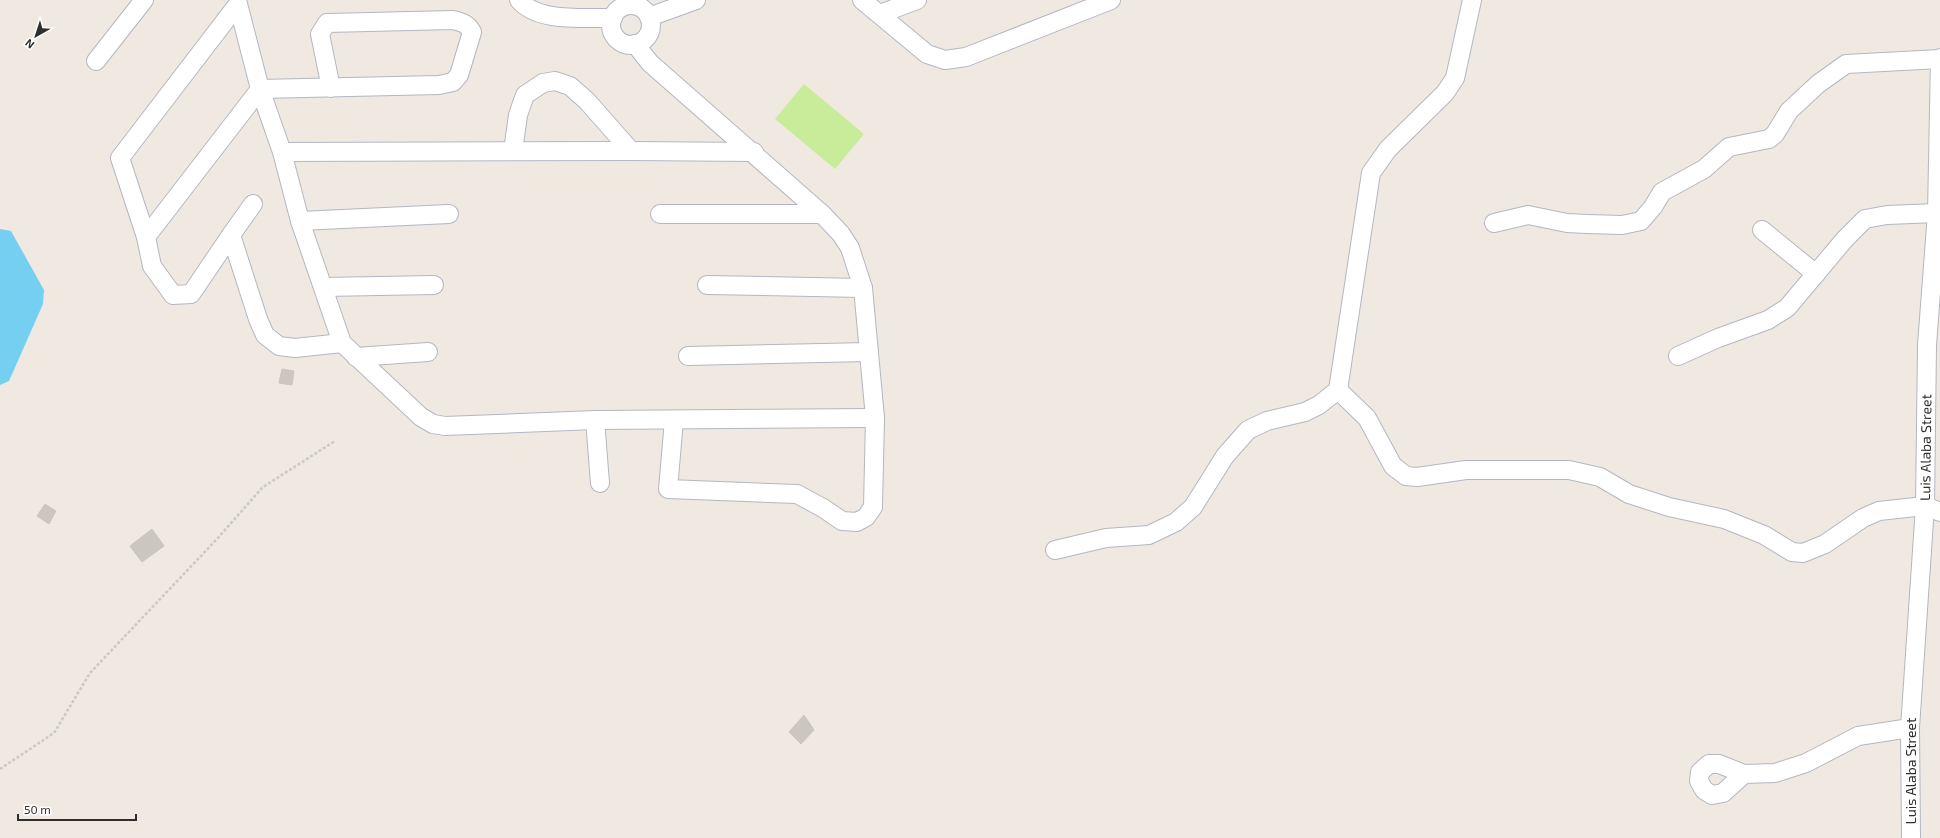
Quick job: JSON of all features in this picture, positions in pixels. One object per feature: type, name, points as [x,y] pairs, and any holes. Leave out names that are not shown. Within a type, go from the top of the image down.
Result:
[{"type":"street","points":[[96,60],[144,0]]},
{"type":"street","points":[[520,0],[524,6],[543,15],[616,9],[633,5],[640,7],[649,17],[651,23],[648,36],[642,42],[628,44],[615,37],[611,25],[616,9]]},
{"type":"street","points":[[649,17],[696,0]]},
{"type":"street","points":[[862,0],[927,54],[945,60],[966,57],[1111,0]]},
{"type":"street","points":[[880,14],[917,0]]},
{"type":"street","points":[[1055,550],[1106,538],[1149,535],[1176,522],[1193,507],[1225,456],[1248,430],[1267,421],[1305,412],[1319,405],[1338,390],[1370,173],[1388,149],[1445,93],[1455,78],[1472,0]]},
{"type":"street","points":[[237,2],[260,89],[282,152],[300,221],[342,343],[421,417],[433,424],[445,426],[595,420],[875,418]]},
{"type":"street","points":[[237,2],[120,158],[146,237],[152,266],[174,294],[191,294],[253,204]]},
{"type":"street","points":[[260,89],[331,88],[439,85],[453,82],[459,75],[472,32],[469,27],[463,23],[453,20],[327,23],[320,34],[331,88]]},
{"type":"street","points":[[636,44],[650,63],[754,152],[822,214],[841,234],[850,248],[863,288],[875,418],[873,507],[866,517],[857,522],[842,520],[797,494],[668,489],[674,420]]},
{"type":"street","points":[[1494,223],[1528,215],[1567,223],[1622,225],[1641,221],[1653,207],[1662,192],[1704,169],[1729,147],[1742,143],[1761,142],[1769,139],[1775,134],[1789,111],[1818,84],[1846,64],[1940,58]]},
{"type":"street","name":"Luis Alaba Street","points":[[1911,838],[1910,728],[1933,509],[1927,346],[1937,213],[1940,58]]},
{"type":"street","points":[[513,151],[518,115],[526,95],[543,83],[555,81],[570,86],[586,101],[631,151]]},
{"type":"street","points":[[146,237],[260,89]]},
{"type":"street","points":[[282,152],[754,152]]},
{"type":"street","points":[[1678,356],[1718,338],[1768,320],[1787,308],[1845,239],[1865,219],[1888,215],[1937,213]]},
{"type":"street","points":[[300,221],[449,214]]},
{"type":"street","points":[[660,214],[822,214]]},
{"type":"street","points":[[1762,230],[1816,274]]},
{"type":"street","points":[[231,235],[264,335],[279,346],[295,348],[342,343]]},
{"type":"street","points":[[322,287],[434,285]]},
{"type":"street","points":[[707,285],[863,288]]},
{"type":"street","points":[[356,357],[428,352]]},
{"type":"street","points":[[688,356],[869,352]]},
{"type":"street","points":[[1338,390],[1367,418],[1394,466],[1406,476],[1417,477],[1466,470],[1569,470],[1600,478],[1629,494],[1669,507],[1724,519],[1764,535],[1792,552],[1803,553],[1825,544],[1863,518],[1879,511],[1933,509]]},
{"type":"street","points":[[595,420],[600,483]]},
{"type":"street","points":[[1744,774],[1775,773],[1806,763],[1858,736],[1910,728]]},
{"type":"path","points":[[0,769],[54,733],[90,673],[217,539],[263,487],[335,441]]},
{"type":"green space","points":[[804,84],[864,134],[835,169],[775,119]]},
{"type":"water","points":[[0,229],[11,231],[44,290],[43,304],[9,381],[0,385]]},
{"type":"building","points":[[282,369],[294,371],[292,385],[279,383]]},
{"type":"building","points":[[45,504],[56,511],[49,524],[37,516]]},
{"type":"building","points":[[152,529],[164,546],[142,562],[130,546]]},
{"type":"building","points":[[804,715],[814,730],[801,744],[789,732]]}]
